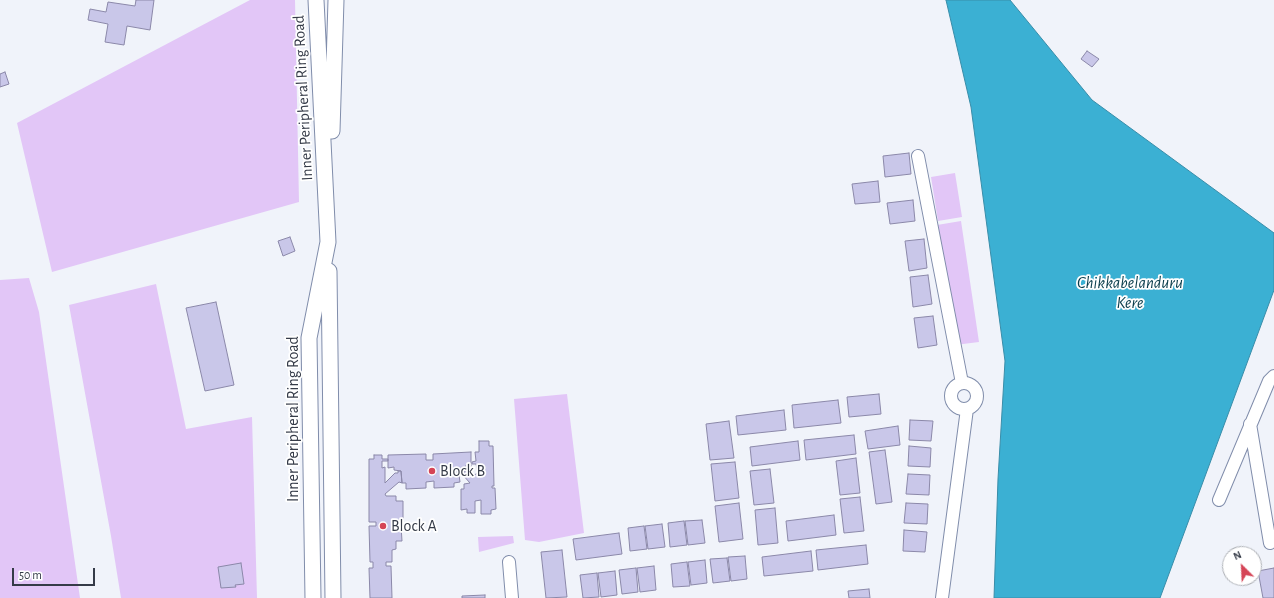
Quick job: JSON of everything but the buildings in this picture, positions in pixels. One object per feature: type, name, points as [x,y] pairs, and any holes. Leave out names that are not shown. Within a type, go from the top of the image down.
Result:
[{"type":"main road","name":"Inner Peripheral Ring Road","points":[[316,0],[328,242],[333,598]]},
{"type":"main road","name":"Inner Peripheral Ring Road","points":[[313,598],[309,338],[328,242],[336,0]]},
{"type":"street","points":[[918,156],[962,383]]},
{"type":"street","points":[[1219,500],[1269,381],[1274,376]]},
{"type":"street","points":[[962,383],[973,387],[976,391],[976,403],[967,409],[960,409],[953,404],[950,396],[954,387],[962,383]]},
{"type":"street","points":[[942,598],[967,409]]},
{"type":"street","points":[[1250,424],[1270,543]]},
{"type":"street","points":[[509,562],[512,598]]},
{"type":"shaded area","points":[[250,0],[295,0],[299,202],[52,272],[17,123]]},
{"type":"shaded area","points":[[955,173],[962,217],[938,221],[931,177]]},
{"type":"shaded area","points":[[961,221],[979,342],[955,345],[937,225]]},
{"type":"shaded area","points":[[29,278],[39,312],[80,598],[0,598],[0,280]]},
{"type":"shaded area","points":[[156,284],[186,429],[252,417],[257,598],[121,598],[69,305]]},
{"type":"shaded area","points":[[567,394],[584,533],[539,542],[525,540],[514,399]]},
{"type":"shaded area","points":[[513,536],[514,543],[479,552],[478,537]]},
{"type":"water","name":"Chikkabelanduru Kere","points":[[946,0],[1010,0],[1092,100],[1274,233],[1274,290],[1160,598],[994,598],[998,479],[1005,361],[971,107]]},
{"type":"place","name":"Block B","points":[[432,471]]},
{"type":"place","name":"Block A","points":[[383,526]]}]
